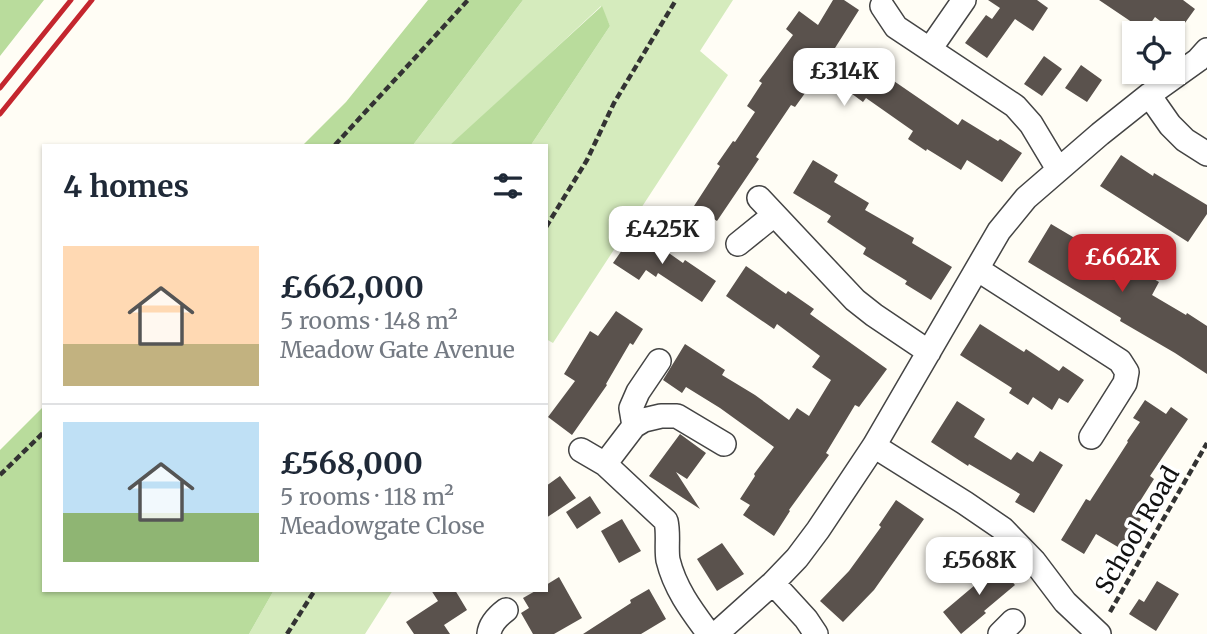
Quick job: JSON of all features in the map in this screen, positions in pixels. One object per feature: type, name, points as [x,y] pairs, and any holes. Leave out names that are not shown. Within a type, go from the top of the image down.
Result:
[{"type":"street","points":[[930,49],[964,0]]},
{"type":"street","points":[[882,6],[896,27],[1015,106],[1031,124],[1058,169]]},
{"type":"street","points":[[716,634],[774,583],[818,530],[874,446],[999,231],[1026,198],[1058,169],[1149,95],[1198,60],[1207,50]]},
{"type":"street","points":[[1149,95],[1170,125],[1185,140],[1207,154]]},
{"type":"street","points":[[759,198],[855,300],[929,352]]},
{"type":"street","points":[[738,244],[774,215]]},
{"type":"street","points":[[977,269],[1120,361],[1127,372],[1125,383],[1091,437]]},
{"type":"street","points":[[634,426],[631,408],[638,392],[659,361]]},
{"type":"street","points":[[605,464],[634,426],[644,420],[661,416],[677,416],[724,444]]},
{"type":"street","points":[[874,446],[1003,529],[1034,561],[1065,602],[1098,634]]},
{"type":"street","points":[[581,450],[605,464],[666,521],[667,557],[674,580],[683,598],[709,634]]},
{"type":"street","points":[[774,583],[816,634]]},
{"type":"street","points":[[489,634],[498,617],[506,610]]},
{"type":"path","points":[[336,144],[468,0]]},
{"type":"path","points":[[548,224],[587,160],[614,103],[676,0]]},
{"type":"path","points":[[0,475],[42,434]]},
{"type":"path","name":"School Road","points":[[1098,634],[1207,443]]},
{"type":"path","points":[[287,634],[314,592]]},
{"type":"green space","points":[[0,0],[44,0],[0,56]]},
{"type":"green space","points":[[428,0],[523,0],[414,144],[304,144],[346,102]]},
{"type":"green space","points":[[523,0],[733,0],[700,51],[728,75],[553,343],[548,340],[548,144],[532,144],[610,26],[601,6],[453,144],[414,144]]},
{"type":"green space","points":[[602,6],[610,26],[532,144],[451,144]]},
{"type":"green space","points":[[42,408],[42,592],[273,592],[249,634],[0,634],[0,450]]},
{"type":"green space","points":[[273,592],[392,592],[365,634],[249,634]]},
{"type":"building","points":[[833,0],[844,0],[859,10],[835,48],[867,71],[873,62],[890,75],[888,77],[958,125],[962,119],[1022,153],[1002,182],[967,160],[961,170],[908,139],[913,131],[866,98],[863,102],[821,71],[795,107],[791,105],[717,221],[694,206],[720,166],[717,164],[755,112],[747,106],[762,83],[759,81],[793,35],[786,29],[799,11],[818,25]]},
{"type":"building","points":[[988,0],[1037,0],[1048,8],[1033,31],[1015,19],[987,58],[965,43],[986,15],[992,19],[1000,8]]},
{"type":"building","points":[[1099,0],[1183,0],[1195,9],[1185,23],[1160,21],[1155,17],[1152,21],[1130,21]]},
{"type":"building","points":[[1044,56],[1062,69],[1042,96],[1024,84]]},
{"type":"building","points":[[1081,65],[1102,80],[1087,102],[1065,88]]},
{"type":"building","points":[[1121,155],[1207,205],[1207,214],[1188,242],[1100,186]]},
{"type":"building","points":[[813,160],[838,175],[834,182],[869,203],[865,210],[914,238],[912,243],[952,267],[931,300],[905,284],[907,281],[863,254],[866,248],[827,222],[831,216],[793,193]]},
{"type":"building","points":[[1051,224],[1100,253],[1102,249],[1159,282],[1152,295],[1207,326],[1207,374],[1028,262]]},
{"type":"building","points":[[636,230],[683,263],[685,260],[716,281],[702,302],[658,273],[656,277],[646,270],[639,280],[613,263]]},
{"type":"building","points":[[746,266],[786,294],[788,291],[814,309],[810,314],[887,369],[859,407],[855,405],[826,453],[829,455],[789,510],[774,536],[743,515],[750,505],[740,499],[774,447],[686,387],[682,393],[663,380],[685,344],[725,370],[722,375],[789,420],[797,408],[809,416],[831,380],[812,367],[820,356],[777,324],[774,329],[726,296]]},
{"type":"building","points":[[616,311],[643,329],[633,345],[630,343],[607,385],[572,435],[548,417],[575,381],[564,374],[590,331],[598,336]]},
{"type":"building","points":[[980,324],[1059,371],[1063,366],[1084,380],[1068,403],[1059,398],[1052,410],[1033,397],[1028,405],[1009,393],[1012,388],[960,355]]},
{"type":"building","points":[[1145,400],[1166,414],[1171,407],[1188,419],[1150,476],[1154,479],[1132,514],[1141,519],[1123,550],[1096,534],[1084,554],[1061,540],[1086,499],[1090,501],[1140,422],[1133,418]]},
{"type":"building","points":[[957,401],[985,419],[974,437],[1011,460],[1017,452],[1033,462],[1040,451],[1063,465],[1034,513],[1015,502],[1020,494],[931,442]]},
{"type":"building","points":[[680,434],[706,453],[687,479],[676,472],[700,509],[649,476]]},
{"type":"building","points":[[560,476],[576,498],[548,517],[548,485]]},
{"type":"building","points":[[590,496],[601,513],[577,529],[566,512]]},
{"type":"building","points":[[896,500],[924,519],[874,590],[843,622],[820,601],[849,571],[881,527],[879,525]]},
{"type":"building","points":[[622,519],[641,551],[619,563],[601,531]]},
{"type":"building","points":[[722,543],[744,574],[717,591],[697,559]]},
{"type":"building","points":[[993,559],[1015,585],[961,634],[943,612],[975,585],[970,579]]},
{"type":"building","points":[[559,577],[582,618],[554,634],[533,634],[521,613],[529,608],[523,598],[534,592],[548,592],[548,584]]},
{"type":"building","points":[[1157,581],[1179,594],[1156,631],[1129,614],[1139,599],[1144,602]]},
{"type":"building","points":[[649,589],[666,619],[641,634],[583,634],[631,603],[630,600]]},
{"type":"building","points":[[432,592],[456,592],[467,610],[444,625],[450,634],[414,634],[406,622],[438,601]]},
{"type":"railway","points":[[0,88],[71,0]]},
{"type":"railway","points":[[0,114],[92,0]]}]
